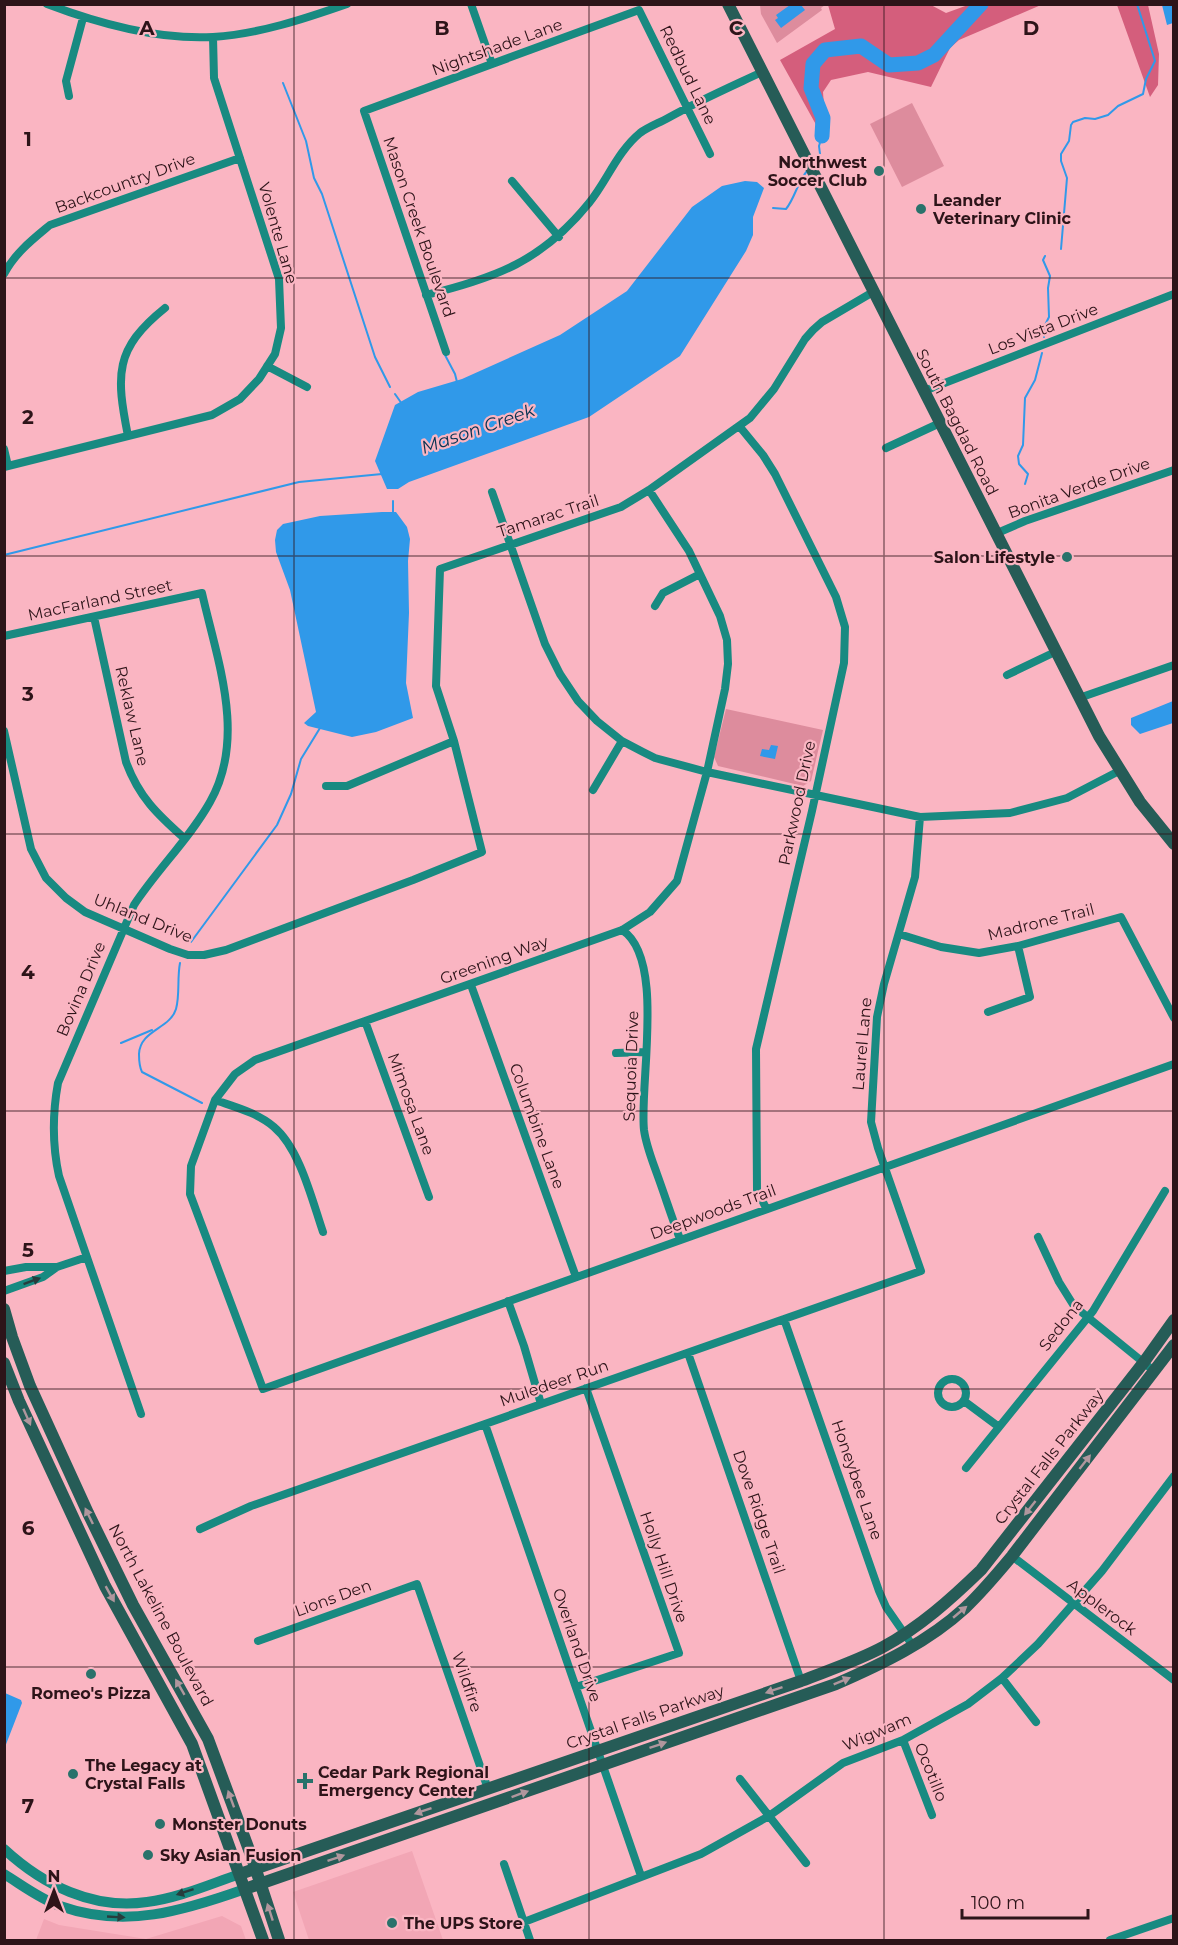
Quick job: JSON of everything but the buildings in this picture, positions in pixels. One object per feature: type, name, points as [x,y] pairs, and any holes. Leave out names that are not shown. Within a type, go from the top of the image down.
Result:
[{"type":"main road","name":"South Bagdad Road","points":[[728,4],[1079,698],[1119,771],[1173,844]]},
{"type":"main road","name":"North Lakeline Boulevard","points":[[4,1309],[30,1386],[88,1513],[133,1605],[208,1739],[256,1869],[279,1941]]},
{"type":"main road","name":"Crystal Falls Parkway","points":[[240,1874],[801,1681],[851,1662],[905,1634],[951,1599],[981,1570],[1144,1362],[1173,1320]]},
{"type":"main road","name":"Crystal Falls Parkway","points":[[245,1889],[836,1684],[888,1661],[913,1646],[965,1608],[1012,1556],[1173,1345]]},
{"type":"main road","name":"North Lakeline Boulevard","points":[[4,1363],[24,1412],[105,1586],[192,1744],[263,1941]]},
{"type":"street","points":[[47,4],[83,18],[130,29],[213,37],[291,23],[347,4]]},
{"type":"street","points":[[471,4],[492,64]]},
{"type":"street","name":"Nightshade Lane","points":[[364,111],[639,10]]},
{"type":"street","name":"Redbud Lane","points":[[639,10],[710,154]]},
{"type":"street","points":[[69,96],[66,81],[83,18]]},
{"type":"street","name":"Volente Lane","points":[[7,467],[213,415],[240,399],[259,379],[275,354],[281,328],[279,279],[214,78],[213,37]]},
{"type":"street","points":[[426,295],[481,280],[511,268],[559,237],[590,203],[624,151],[640,133],[762,72]]},
{"type":"street","name":"Mason Creek Boulevard","points":[[364,111],[446,352]]},
{"type":"street","name":"Backcountry Drive","points":[[4,274],[10,263],[25,246],[50,225],[240,158]]},
{"type":"street","points":[[512,181],[559,237]]},
{"type":"street","name":"Tamarac Trail","points":[[482,852],[454,741],[436,686],[440,569],[621,507],[649,490],[740,427],[770,396],[813,330],[822,322],[873,292]]},
{"type":"street","name":"Los Vista Drive","points":[[924,391],[1173,294]]},
{"type":"street","points":[[128,436],[122,406],[122,366],[129,344],[144,324],[165,308]]},
{"type":"street","points":[[267,366],[307,387]]},
{"type":"street","points":[[886,448],[940,423]]},
{"type":"street","name":"Parkwood Drive","points":[[740,427],[775,474],[836,597],[845,627],[844,663],[756,1049],[758,1190],[766,1208]]},
{"type":"street","points":[[4,449],[7,467]]},
{"type":"street","name":"Bonita Verde Drive","points":[[995,534],[1025,521],[1173,470]]},
{"type":"street","name":"Greening Way","points":[[263,1389],[190,1194],[191,1166],[215,1100],[235,1074],[255,1060],[622,930],[650,912],[677,881],[707,772],[725,689],[729,652],[720,616],[700,574],[671,520],[649,490]]},
{"type":"street","points":[[492,492],[545,644],[560,674],[587,712],[622,741],[655,758],[707,772],[920,817],[1010,813],[1067,798],[1119,771]]},
{"type":"street","points":[[655,606],[663,593],[700,574]]},
{"type":"street","name":"MacFarland Street","points":[[4,636],[202,593]]},
{"type":"street","name":"Bovina Drive","points":[[141,1414],[59,1176],[52,1133],[58,1083],[134,905],[210,802],[219,784],[228,745],[227,704],[202,593]]},
{"type":"street","name":"Reklaw Lane","points":[[94,617],[126,762],[132,779],[143,798],[157,814],[184,838]]},
{"type":"street","points":[[1007,675],[1055,652]]},
{"type":"street","points":[[1079,698],[1173,665]]},
{"type":"street","name":"Uhland Drive","points":[[4,731],[7,755],[31,849],[46,878],[66,898],[85,912],[170,950],[188,955],[204,955],[226,950],[391,889],[482,852]]},
{"type":"street","points":[[326,786],[347,786],[454,741]]},
{"type":"street","points":[[593,790],[622,741]]},
{"type":"street","name":"Laurel Lane","points":[[920,817],[915,877],[884,984],[877,1017],[871,1122],[921,1271]]},
{"type":"street","name":"Madrone Trail","points":[[898,934],[929,944],[967,952],[992,951],[1121,917],[1173,1018]]},
{"type":"street","name":"Sequoia Drive","points":[[622,930],[633,939],[648,994],[643,1113],[646,1139],[680,1239]]},
{"type":"street","points":[[988,1012],[1030,997],[1018,946]]},
{"type":"street","name":"Columbine Lane","points":[[471,985],[576,1277]]},
{"type":"street","name":"Mimosa Lane","points":[[365,1021],[429,1197]]},
{"type":"street","points":[[616,1053],[646,1052]]},
{"type":"street","name":"Deepwoods Trail","points":[[263,1389],[1173,1064]]},
{"type":"street","points":[[215,1100],[260,1118],[285,1138],[297,1162],[323,1232]]},
{"type":"street","name":"Sedona","points":[[966,1468],[1093,1311],[1165,1191]]},
{"type":"street","points":[[1038,1237],[1059,1282],[1074,1306],[1154,1371]]},
{"type":"street","points":[[4,1291],[43,1277],[57,1268],[87,1257]]},
{"type":"street","points":[[4,1271],[26,1267],[57,1268]]},
{"type":"street","name":"Muledeer Run","points":[[200,1529],[250,1506],[921,1271]]},
{"type":"street","points":[[508,1301],[541,1404]]},
{"type":"street","name":"Honeybee Lane","points":[[784,1319],[879,1591],[886,1607],[913,1646]]},
{"type":"street","name":"Dove Ridge Trail","points":[[687,1353],[801,1681]]},
{"type":"street","name":"Holly Hill Drive","points":[[576,1687],[679,1653],[586,1388]]},
{"type":"street","points":[[964,1401],[999,1427]]},
{"type":"street","name":"Overland Drive","points":[[485,1424],[641,1876]]},
{"type":"street","name":"Wigwam","points":[[524,1922],[701,1854],[769,1816],[843,1763],[903,1740],[968,1704],[1002,1678],[1038,1644],[1102,1571],[1173,1476]]},
{"type":"street","name":"Applerock","points":[[1012,1556],[1173,1679]]},
{"type":"street","name":"Lions Den","points":[[258,1641],[417,1584]]},
{"type":"street","name":"Wildfire","points":[[417,1584],[488,1789]]},
{"type":"street","points":[[1002,1678],[1036,1722]]},
{"type":"street","name":"Ocotillo","points":[[903,1740],[932,1815]]},
{"type":"street","points":[[740,1779],[807,1863]]},
{"type":"street","name":"Crystal Falls Parkway","points":[[4,1849],[21,1865],[45,1880],[66,1891],[99,1901],[127,1903],[164,1899],[240,1874]]},
{"type":"street","points":[[504,1864],[530,1941]]},
{"type":"street","name":"Crystal Falls Parkway","points":[[4,1874],[59,1906],[90,1914],[118,1917],[159,1915],[245,1889]]},
{"type":"street","points":[[1110,1941],[1173,1917]]},
{"type":"shaded area","points":[[825,4],[822,10],[777,43],[761,14],[760,5]]},
{"type":"shaded area","points":[[828,5],[931,5],[946,13],[968,5],[1041,5],[959,40],[950,48],[931,87],[868,72],[831,80],[823,92],[826,134],[819,130],[780,60],[835,29]]},
{"type":"shaded area","points":[[1117,5],[1148,5],[1159,54],[1158,85],[1150,97]]},
{"type":"shaded area","points":[[912,103],[944,166],[902,187],[870,124]]},
{"type":"shaded area","points":[[726,709],[823,730],[811,781],[803,786],[718,766],[714,757]]},
{"type":"shaded area","points":[[412,1851],[443,1940],[309,1940],[293,1892]]},
{"type":"shaded area","points":[[222,1916],[241,1926],[246,1940],[36,1940],[44,1919],[59,1925],[146,1939]]},
{"type":"water","points":[[790,5],[801,5],[805,10],[781,28],[775,20],[778,18],[776,15]]},
{"type":"water","points":[[1162,5],[1173,5],[1173,23],[1167,25]]},
{"type":"water","points":[[745,181],[757,182],[764,188],[753,217],[753,235],[746,251],[680,356],[589,417],[409,482],[398,489],[387,489],[375,461],[395,405],[418,392],[462,379],[560,335],[627,291],[692,207],[722,186]]},
{"type":"water","points":[[396,512],[407,527],[410,539],[406,683],[413,718],[376,732],[352,737],[304,723],[316,712],[290,590],[276,552],[275,540],[277,530],[283,524],[320,516]]},
{"type":"water","points":[[1173,701],[1173,723],[1140,734],[1131,725],[1131,718]]},
{"type":"water","points":[[771,745],[778,746],[775,759],[760,756],[762,749],[769,750]]},
{"type":"water","points":[[5,1693],[21,1700],[22,1703],[5,1747]]},
{"type":"waterway","name":"Mason Creek","points":[[822,136],[823,118],[811,88],[813,64],[825,50],[861,46],[889,65],[918,63],[934,55],[981,4]]},
{"type":"waterway","points":[[1061,249],[1067,178],[1061,154],[1069,141],[1071,125],[1085,118],[1095,119],[1108,115],[1118,106],[1143,94],[1146,79],[1155,61],[1137,4]]},
{"type":"waterway","points":[[283,83],[306,141],[314,178],[322,194],[375,357],[390,387]]},
{"type":"waterway","name":"Mason Creek","points":[[814,162],[820,154],[819,146],[822,136]]},
{"type":"waterway","name":"Mason Creek","points":[[773,208],[786,209],[807,171]]},
{"type":"waterway","points":[[1044,337],[1045,325],[1049,317],[1050,276],[1043,260],[1045,256]]},
{"type":"waterway","points":[[1025,484],[1028,474],[1019,464],[1018,456],[1023,445],[1025,398],[1035,380],[1042,353]]},
{"type":"waterway","points":[[445,355],[457,382]]},
{"type":"waterway","points":[[395,394],[402,404]]},
{"type":"waterway","name":"Mason Creek","points":[[4,555],[299,482],[382,474]]},
{"type":"waterway","points":[[393,501],[393,513]]},
{"type":"waterway","points":[[191,942],[277,825],[291,794],[301,759],[320,728]]},
{"type":"waterway","points":[[180,963],[176,1009],[168,1021],[144,1040],[139,1054],[139,1063],[142,1072],[202,1103]]},
{"type":"waterway","points":[[121,1043],[152,1030]]},
{"type":"place","name":"Northwest Soccer Club","points":[[879,171]]},
{"type":"place","name":"Leander Veterinary Clinic","points":[[921,209]]},
{"type":"place","name":"Salon Lifestyle","points":[[1067,557]]},
{"type":"place","name":"Romeo's Pizza","points":[[91,1674]]},
{"type":"place","name":"The Legacy at Crystal Falls","points":[[73,1774]]},
{"type":"place","name":"Cedar Park Regional Emergency Center","points":[[305,1781]]},
{"type":"place","name":"Monster Donuts","points":[[160,1824]]},
{"type":"place","name":"Sky Asian Fusion","points":[[148,1855]]},
{"type":"place","name":"The UPS Store","points":[[392,1923]]}]
